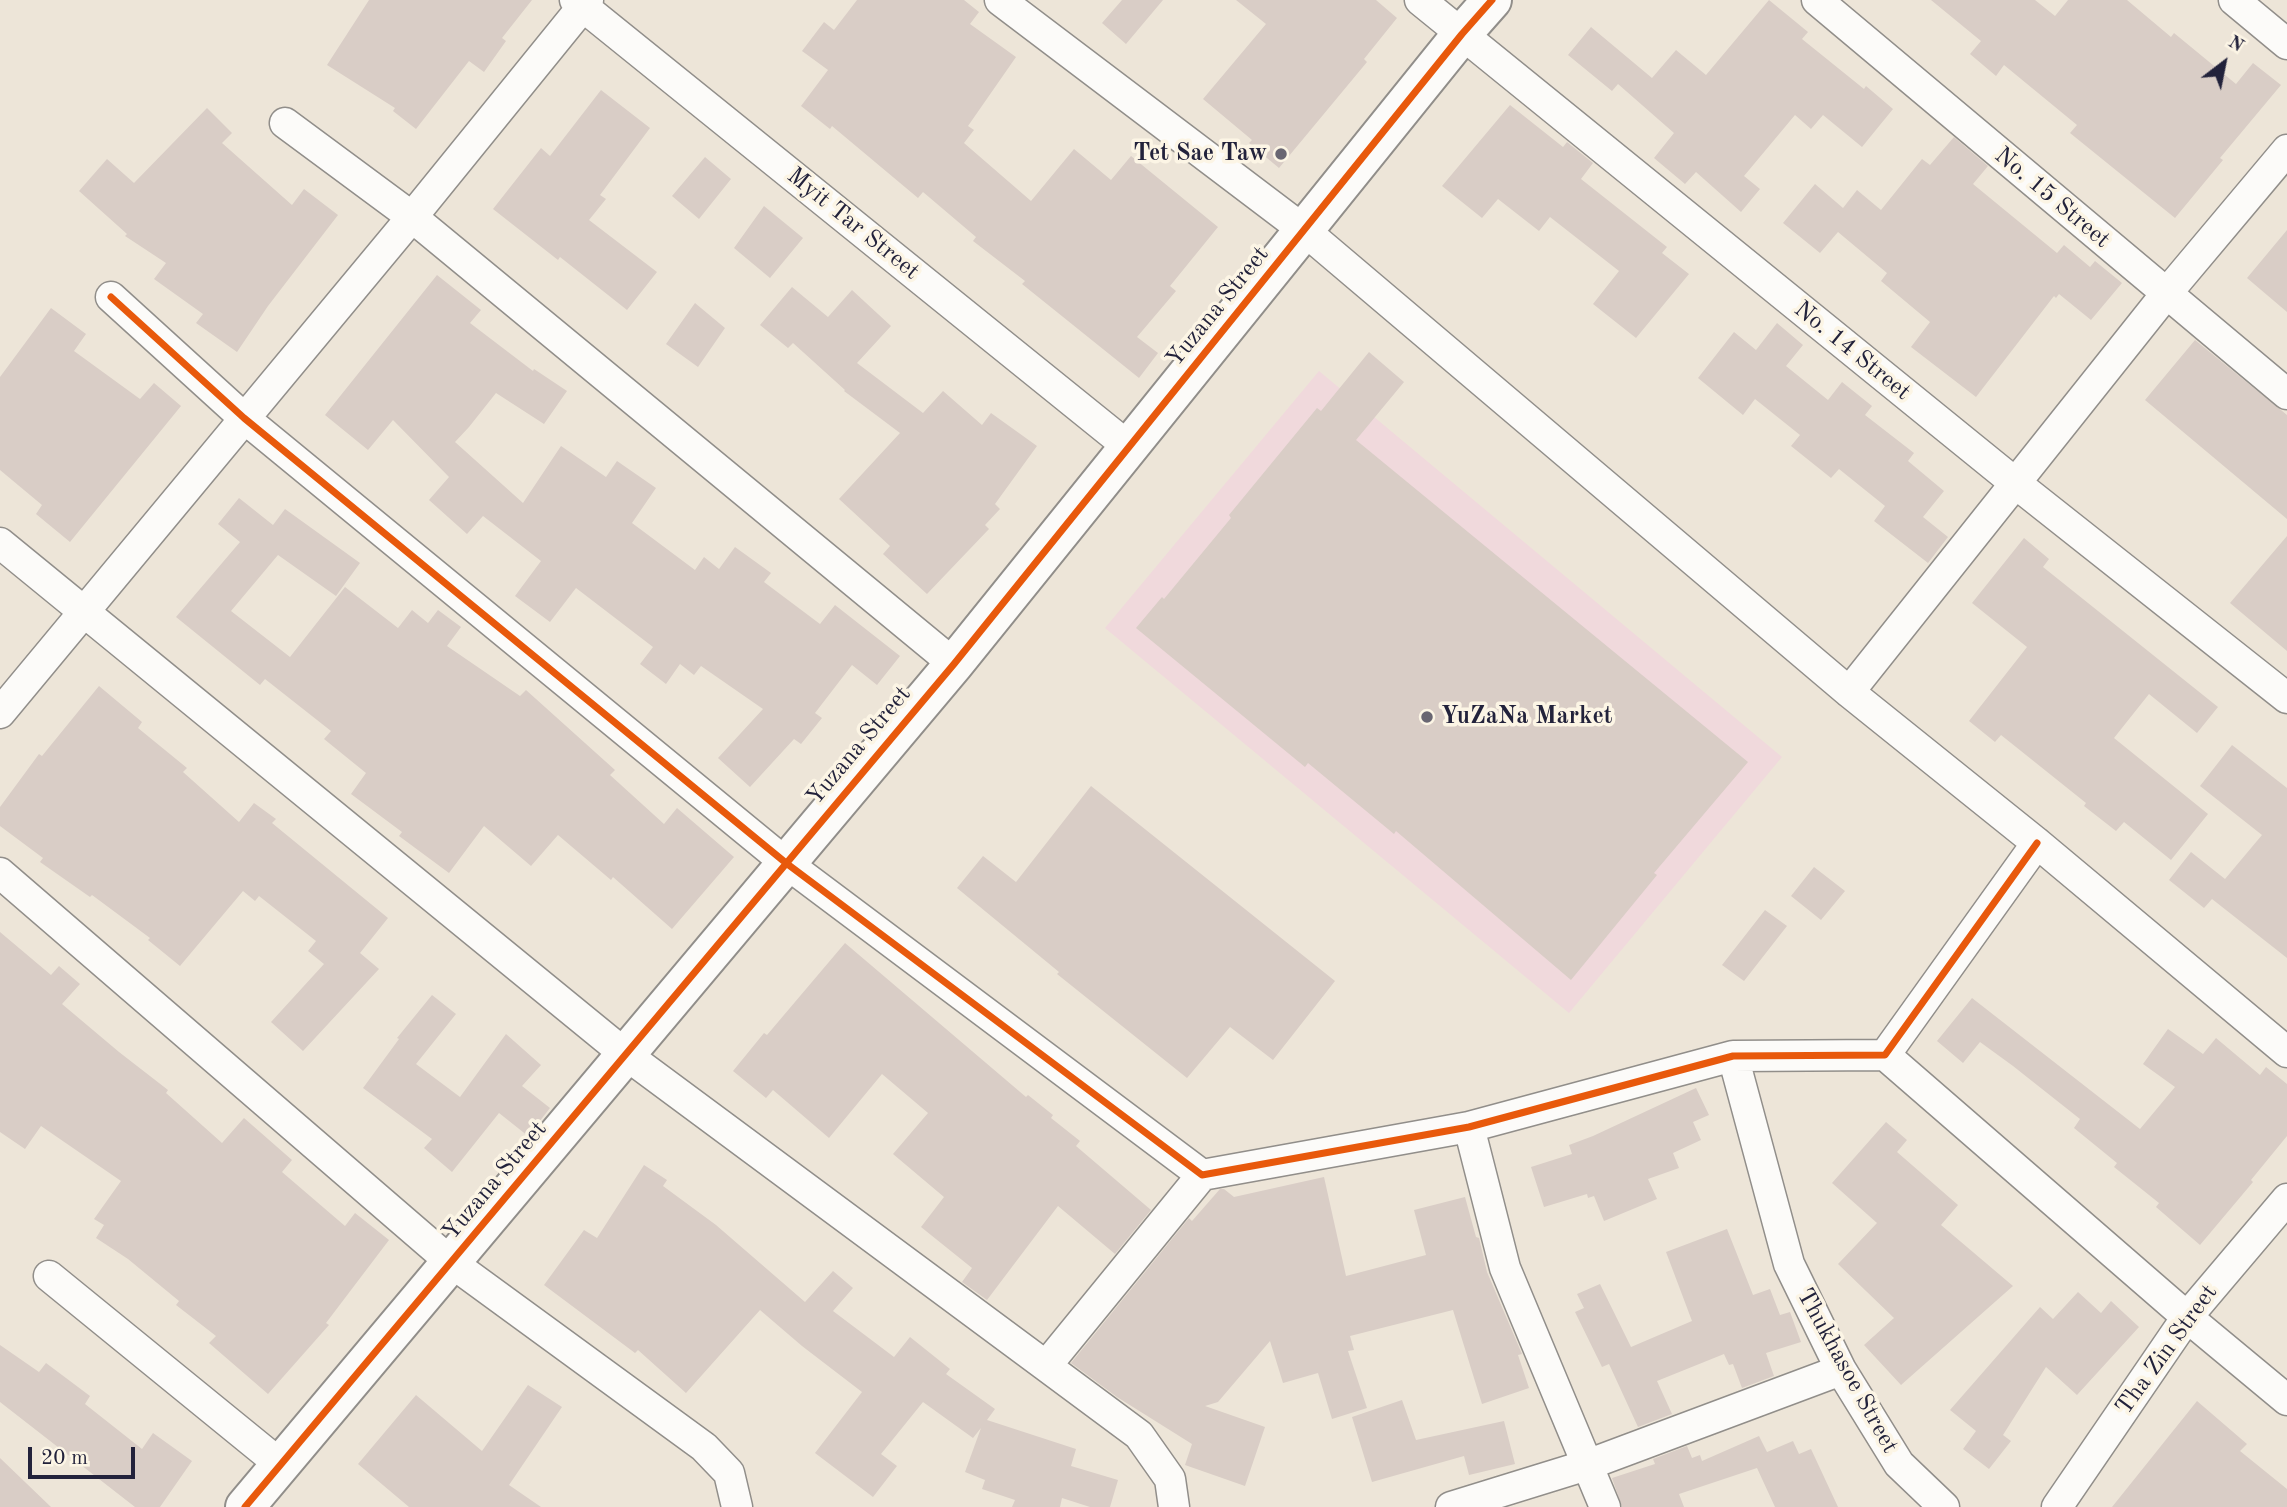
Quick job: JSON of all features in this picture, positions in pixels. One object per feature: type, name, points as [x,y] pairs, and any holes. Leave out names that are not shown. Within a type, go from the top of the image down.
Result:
[{"type":"street","points":[[1000,0],[1305,231],[1849,692],[2037,843],[2287,1052]]},
{"type":"street","name":"No. 14 Street","points":[[1419,0],[2014,482],[2287,698]]},
{"type":"street","name":"Yuzana Street","points":[[245,1507],[954,664],[1492,0]]},
{"type":"street","name":"No. 15 Street","points":[[1817,0],[2287,394]]},
{"type":"street","points":[[2234,0],[2287,44]]},
{"type":"street","points":[[0,713],[412,218],[582,2]]},
{"type":"street","name":"Myit Tar Street","points":[[582,2],[1130,448]]},
{"type":"street","points":[[285,123],[412,218],[954,664]]},
{"type":"street","points":[[1849,692],[2014,482],[2287,150]]},
{"type":"street","points":[[111,298],[244,418],[786,863],[1202,1175]]},
{"type":"street","points":[[0,543],[625,1054],[1139,1435],[1170,1479],[1174,1507]]},
{"type":"street","points":[[1885,1055],[2037,843]]},
{"type":"street","points":[[0,873],[452,1263],[704,1447],[729,1473],[737,1507]]},
{"type":"street","points":[[1046,1366],[1202,1175],[1469,1127],[1733,1056],[1885,1055],[2187,1317],[2287,1400]]},
{"type":"street","name":"Thukhasoe Street","points":[[1733,1056],[1790,1264],[1841,1370],[1899,1464],[1944,1507]]},
{"type":"street","points":[[1469,1127],[1504,1268],[1605,1507]]},
{"type":"street","name":"Tha Zin Street","points":[[2057,1507],[2187,1317],[2287,1199]]},
{"type":"street","points":[[49,1276],[281,1465]]},
{"type":"street","points":[[1451,1507],[1587,1465],[1841,1370]]},
{"type":"shaded area","points":[[1319,371],[1782,757],[1569,1013],[1105,628]]},
{"type":"building","points":[[369,0],[532,0],[502,38],[506,41],[484,72],[469,61],[416,129],[393,111],[395,108],[327,65]]},
{"type":"building","points":[[857,0],[964,0],[979,12],[970,24],[1016,57],[968,126],[974,130],[964,143],[1031,201],[1074,149],[1111,180],[1131,156],[1218,227],[1170,286],[1176,291],[1137,337],[1158,353],[1139,378],[1022,284],[1025,281],[973,241],[976,237],[923,192],[918,198],[832,126],[830,129],[801,106],[828,70],[802,51],[824,22],[834,30]]},
{"type":"building","points":[[1122,0],[1163,0],[1126,44],[1102,23]]},
{"type":"building","points":[[1236,0],[1376,0],[1397,18],[1364,59],[1367,62],[1279,168],[1249,143],[1252,140],[1203,99],[1266,24]]},
{"type":"building","points":[[1769,0],[1808,32],[1802,39],[1893,109],[1862,147],[1823,115],[1811,129],[1795,115],[1744,176],[1760,189],[1741,212],[1696,172],[1685,184],[1654,158],[1674,133],[1618,84],[1612,91],[1568,55],[1591,27],[1652,78],[1676,50],[1706,75]]},
{"type":"building","points":[[1931,0],[2035,0],[2055,16],[2068,0],[2127,0],[2171,37],[2174,33],[2236,84],[2253,63],[2281,85],[2220,158],[2223,160],[2175,218],[2070,133],[2077,125],[2004,65],[1996,76],[1970,54],[1981,41]]},
{"type":"building","points":[[601,90],[650,128],[600,195],[606,199],[589,220],[657,272],[627,310],[493,209],[541,148],[550,156]]},
{"type":"building","points":[[1510,105],[1563,147],[1567,142],[1593,163],[1581,179],[1667,247],[1662,253],[1689,274],[1636,338],[1593,304],[1619,271],[1550,217],[1539,231],[1498,199],[1482,218],[1442,186]]},
{"type":"building","points":[[207,108],[232,133],[222,143],[292,205],[304,189],[338,215],[268,306],[237,352],[196,323],[203,314],[154,279],[166,263],[125,236],[127,234],[79,191],[107,159],[134,183]]},
{"type":"building","points":[[1954,137],[1988,166],[1973,184],[2057,253],[2064,245],[2090,267],[2095,261],[2122,283],[2091,320],[2059,294],[2056,298],[2054,296],[1976,397],[1911,347],[1930,322],[1881,281],[1887,273],[1838,232],[1820,253],[1783,223],[1815,184],[1843,208],[1857,190],[1881,210],[1922,159],[1930,165]]},
{"type":"building","points":[[705,157],[731,179],[699,219],[672,196]]},
{"type":"building","points":[[764,206],[803,238],[770,278],[734,248]]},
{"type":"building","points":[[2287,230],[2287,312],[2247,278]]},
{"type":"building","points":[[437,275],[481,310],[470,323],[533,371],[534,369],[567,391],[544,424],[496,393],[455,442],[523,503],[561,446],[606,477],[617,461],[656,488],[632,523],[695,570],[704,557],[719,569],[735,547],[771,573],[764,582],[820,624],[835,605],[900,656],[877,685],[852,665],[815,713],[822,718],[801,744],[794,739],[750,787],[718,758],[763,709],[701,666],[694,675],[680,664],[666,684],[640,664],[653,647],[576,588],[550,622],[515,596],[541,561],[483,516],[467,534],[429,500],[449,477],[393,420],[368,450],[325,415]]},
{"type":"building","points":[[792,287],[828,317],[852,290],[891,326],[857,363],[923,413],[943,391],[982,425],[991,413],[1037,446],[995,504],[1000,509],[985,525],[989,529],[927,594],[883,554],[890,546],[839,499],[900,433],[844,391],[793,343],[788,348],[760,325]]},
{"type":"building","points":[[695,303],[725,328],[698,367],[666,344]]},
{"type":"building","points":[[51,308],[86,334],[74,351],[140,399],[154,383],[181,406],[70,542],[36,514],[42,505],[0,470],[0,377]]},
{"type":"building","points":[[1777,323],[1803,345],[1786,366],[1828,400],[1842,382],[1872,406],[1865,415],[1914,453],[1908,461],[1944,491],[1923,517],[1948,537],[1928,563],[1874,521],[1885,506],[1839,469],[1831,478],[1791,446],[1800,435],[1755,399],[1743,415],[1698,378],[1734,332],[1756,350]]},
{"type":"building","points":[[2195,340],[2287,415],[2287,519],[2145,400]]},
{"type":"building","points":[[1369,352],[1404,382],[1356,440],[1748,762],[1654,873],[1657,875],[1571,980],[1396,831],[1394,834],[1308,763],[1305,767],[1136,628],[1162,597],[1164,599],[1231,518],[1229,515],[1317,408],[1321,411]]},
{"type":"building","points":[[239,498],[273,525],[285,509],[360,563],[336,596],[278,555],[231,611],[290,657],[345,587],[398,628],[412,610],[428,623],[438,610],[461,627],[447,646],[520,696],[526,690],[615,770],[610,775],[664,824],[677,808],[734,857],[672,929],[613,877],[611,880],[558,835],[531,866],[484,826],[449,873],[399,836],[402,832],[351,794],[366,773],[324,739],[331,731],[265,679],[260,685],[176,617],[240,542],[218,524]]},
{"type":"building","points":[[2287,536],[2287,651],[2230,603]]},
{"type":"building","points":[[2024,538],[2049,559],[2043,567],[2218,707],[2197,733],[2149,694],[2114,738],[2208,814],[2171,860],[2124,822],[2116,831],[2084,806],[2086,803],[2001,735],[1995,742],[1969,721],[2027,647],[1972,603]]},
{"type":"building","points":[[99,686],[142,722],[138,728],[187,768],[183,772],[239,822],[254,803],[276,819],[272,823],[388,918],[360,953],[379,969],[303,1051],[271,1022],[324,964],[308,951],[316,941],[259,896],[255,901],[243,891],[180,966],[148,940],[150,938],[92,895],[90,897],[40,862],[43,858],[0,826],[0,807],[39,754],[42,756]]},
{"type":"building","points":[[2232,745],[2287,788],[2287,958],[2212,899],[2204,908],[2169,880],[2191,852],[2225,879],[2262,835],[2200,786]]},
{"type":"building","points":[[1091,786],[1335,981],[1273,1060],[1230,1027],[1187,1078],[1057,974],[1059,972],[957,888],[983,856],[1016,882]]},
{"type":"building","points":[[1814,867],[1845,891],[1821,920],[1791,896]]},
{"type":"building","points":[[1765,910],[1787,926],[1744,981],[1722,965]]},
{"type":"building","points":[[0,932],[51,975],[59,966],[80,984],[62,1004],[168,1090],[166,1093],[222,1143],[244,1118],[292,1160],[282,1172],[345,1226],[355,1213],[389,1240],[326,1323],[329,1325],[268,1394],[209,1343],[216,1336],[176,1305],[179,1301],[128,1259],[96,1238],[104,1225],[94,1219],[121,1181],[41,1126],[25,1149],[0,1132]]},
{"type":"building","points":[[845,943],[1026,1097],[1028,1095],[1053,1115],[1051,1118],[1080,1141],[1076,1146],[1151,1210],[1115,1254],[1058,1206],[987,1300],[962,1282],[972,1268],[921,1227],[944,1197],[893,1154],[928,1113],[882,1074],[829,1138],[773,1090],[766,1098],[733,1071]]},
{"type":"building","points":[[432,995],[456,1014],[416,1064],[460,1097],[506,1034],[541,1065],[522,1086],[550,1108],[528,1136],[499,1113],[452,1172],[424,1148],[432,1139],[363,1088],[399,1039],[397,1038]]},
{"type":"building","points":[[1972,998],[2140,1129],[2175,1087],[2143,1064],[2168,1029],[2203,1054],[2216,1038],[2260,1075],[2266,1067],[2287,1084],[2287,1136],[2251,1180],[2253,1182],[2200,1245],[2156,1207],[2159,1203],[2114,1167],[2117,1163],[2074,1128],[2080,1119],[2013,1066],[1980,1042],[1963,1063],[1937,1041]]},
{"type":"building","points":[[1696,1088],[1709,1115],[1693,1122],[1701,1140],[1673,1153],[1679,1168],[1648,1179],[1657,1199],[1604,1221],[1594,1196],[1588,1198],[1587,1194],[1544,1207],[1531,1167],[1572,1154],[1569,1145]]},
{"type":"building","points":[[1886,1122],[1907,1140],[1897,1152],[1958,1205],[1941,1225],[2013,1286],[1901,1385],[1864,1345],[1894,1318],[1838,1264],[1877,1223],[1832,1183]]},
{"type":"building","points":[[644,1165],[667,1180],[663,1186],[716,1225],[805,1302],[833,1271],[853,1288],[833,1311],[894,1357],[910,1337],[950,1369],[946,1374],[995,1409],[987,1420],[1076,1449],[1071,1466],[1118,1480],[1110,1507],[1090,1507],[1062,1498],[1060,1507],[1012,1507],[1015,1500],[982,1489],[985,1480],[965,1472],[981,1428],[973,1438],[923,1402],[881,1454],[897,1466],[873,1497],[815,1453],[862,1392],[760,1310],[686,1393],[638,1350],[635,1353],[544,1285],[584,1230],[597,1238]]},
{"type":"building","points":[[1324,1177],[1346,1276],[1426,1255],[1414,1210],[1465,1197],[1487,1272],[1522,1354],[1518,1355],[1529,1388],[1482,1404],[1453,1310],[1350,1336],[1354,1350],[1348,1351],[1367,1408],[1332,1419],[1318,1373],[1283,1383],[1270,1341],[1218,1402],[1205,1406],[1265,1427],[1245,1486],[1185,1465],[1192,1444],[1117,1397],[1071,1363],[1189,1218],[1192,1221],[1220,1189],[1234,1197]]},
{"type":"building","points":[[1727,1229],[1753,1295],[1770,1289],[1780,1315],[1790,1312],[1801,1342],[1766,1353],[1774,1376],[1742,1388],[1733,1364],[1729,1365],[1724,1354],[1657,1381],[1672,1414],[1638,1427],[1609,1364],[1602,1367],[1575,1312],[1584,1308],[1577,1294],[1600,1284],[1631,1347],[1692,1321],[1666,1252]]},
{"type":"building","points":[[2078,1292],[2101,1313],[2111,1301],[2139,1327],[2077,1395],[2046,1367],[2003,1435],[2011,1441],[1989,1469],[1963,1449],[1976,1431],[1950,1410],[2040,1307],[2053,1319]]},
{"type":"building","points":[[0,1345],[39,1372],[46,1363],[90,1396],[85,1404],[142,1449],[153,1433],[192,1461],[160,1507],[135,1507],[0,1402]]},
{"type":"building","points":[[528,1385],[562,1407],[509,1485],[541,1507],[409,1507],[358,1464],[416,1395],[482,1451]]},
{"type":"building","points":[[1402,1400],[1416,1440],[1504,1421],[1515,1464],[1469,1475],[1464,1456],[1372,1482],[1352,1417]]},
{"type":"building","points":[[2197,1401],[2247,1444],[2240,1451],[2287,1489],[2287,1507],[2112,1507]]},
{"type":"building","points":[[1759,1436],[1767,1452],[1793,1441],[1799,1454],[1811,1449],[1838,1507],[1775,1507],[1757,1468],[1679,1494],[1684,1507],[1622,1507],[1612,1478],[1655,1464],[1653,1459],[1687,1446],[1692,1458],[1700,1455],[1702,1461]]},
{"type":"building","points":[[0,1458],[51,1507],[0,1507]]},
{"type":"cycle path","points":[[245,1507],[954,664],[1492,0]]},
{"type":"cycle path","points":[[111,297],[244,418],[786,863],[1202,1175],[1469,1127],[1733,1056],[1885,1055],[2037,843]]},
{"type":"place","name":"Tet Sae Taw","points":[[1281,154]]},
{"type":"place","name":"YuZaNa Market","points":[[1427,717]]}]
